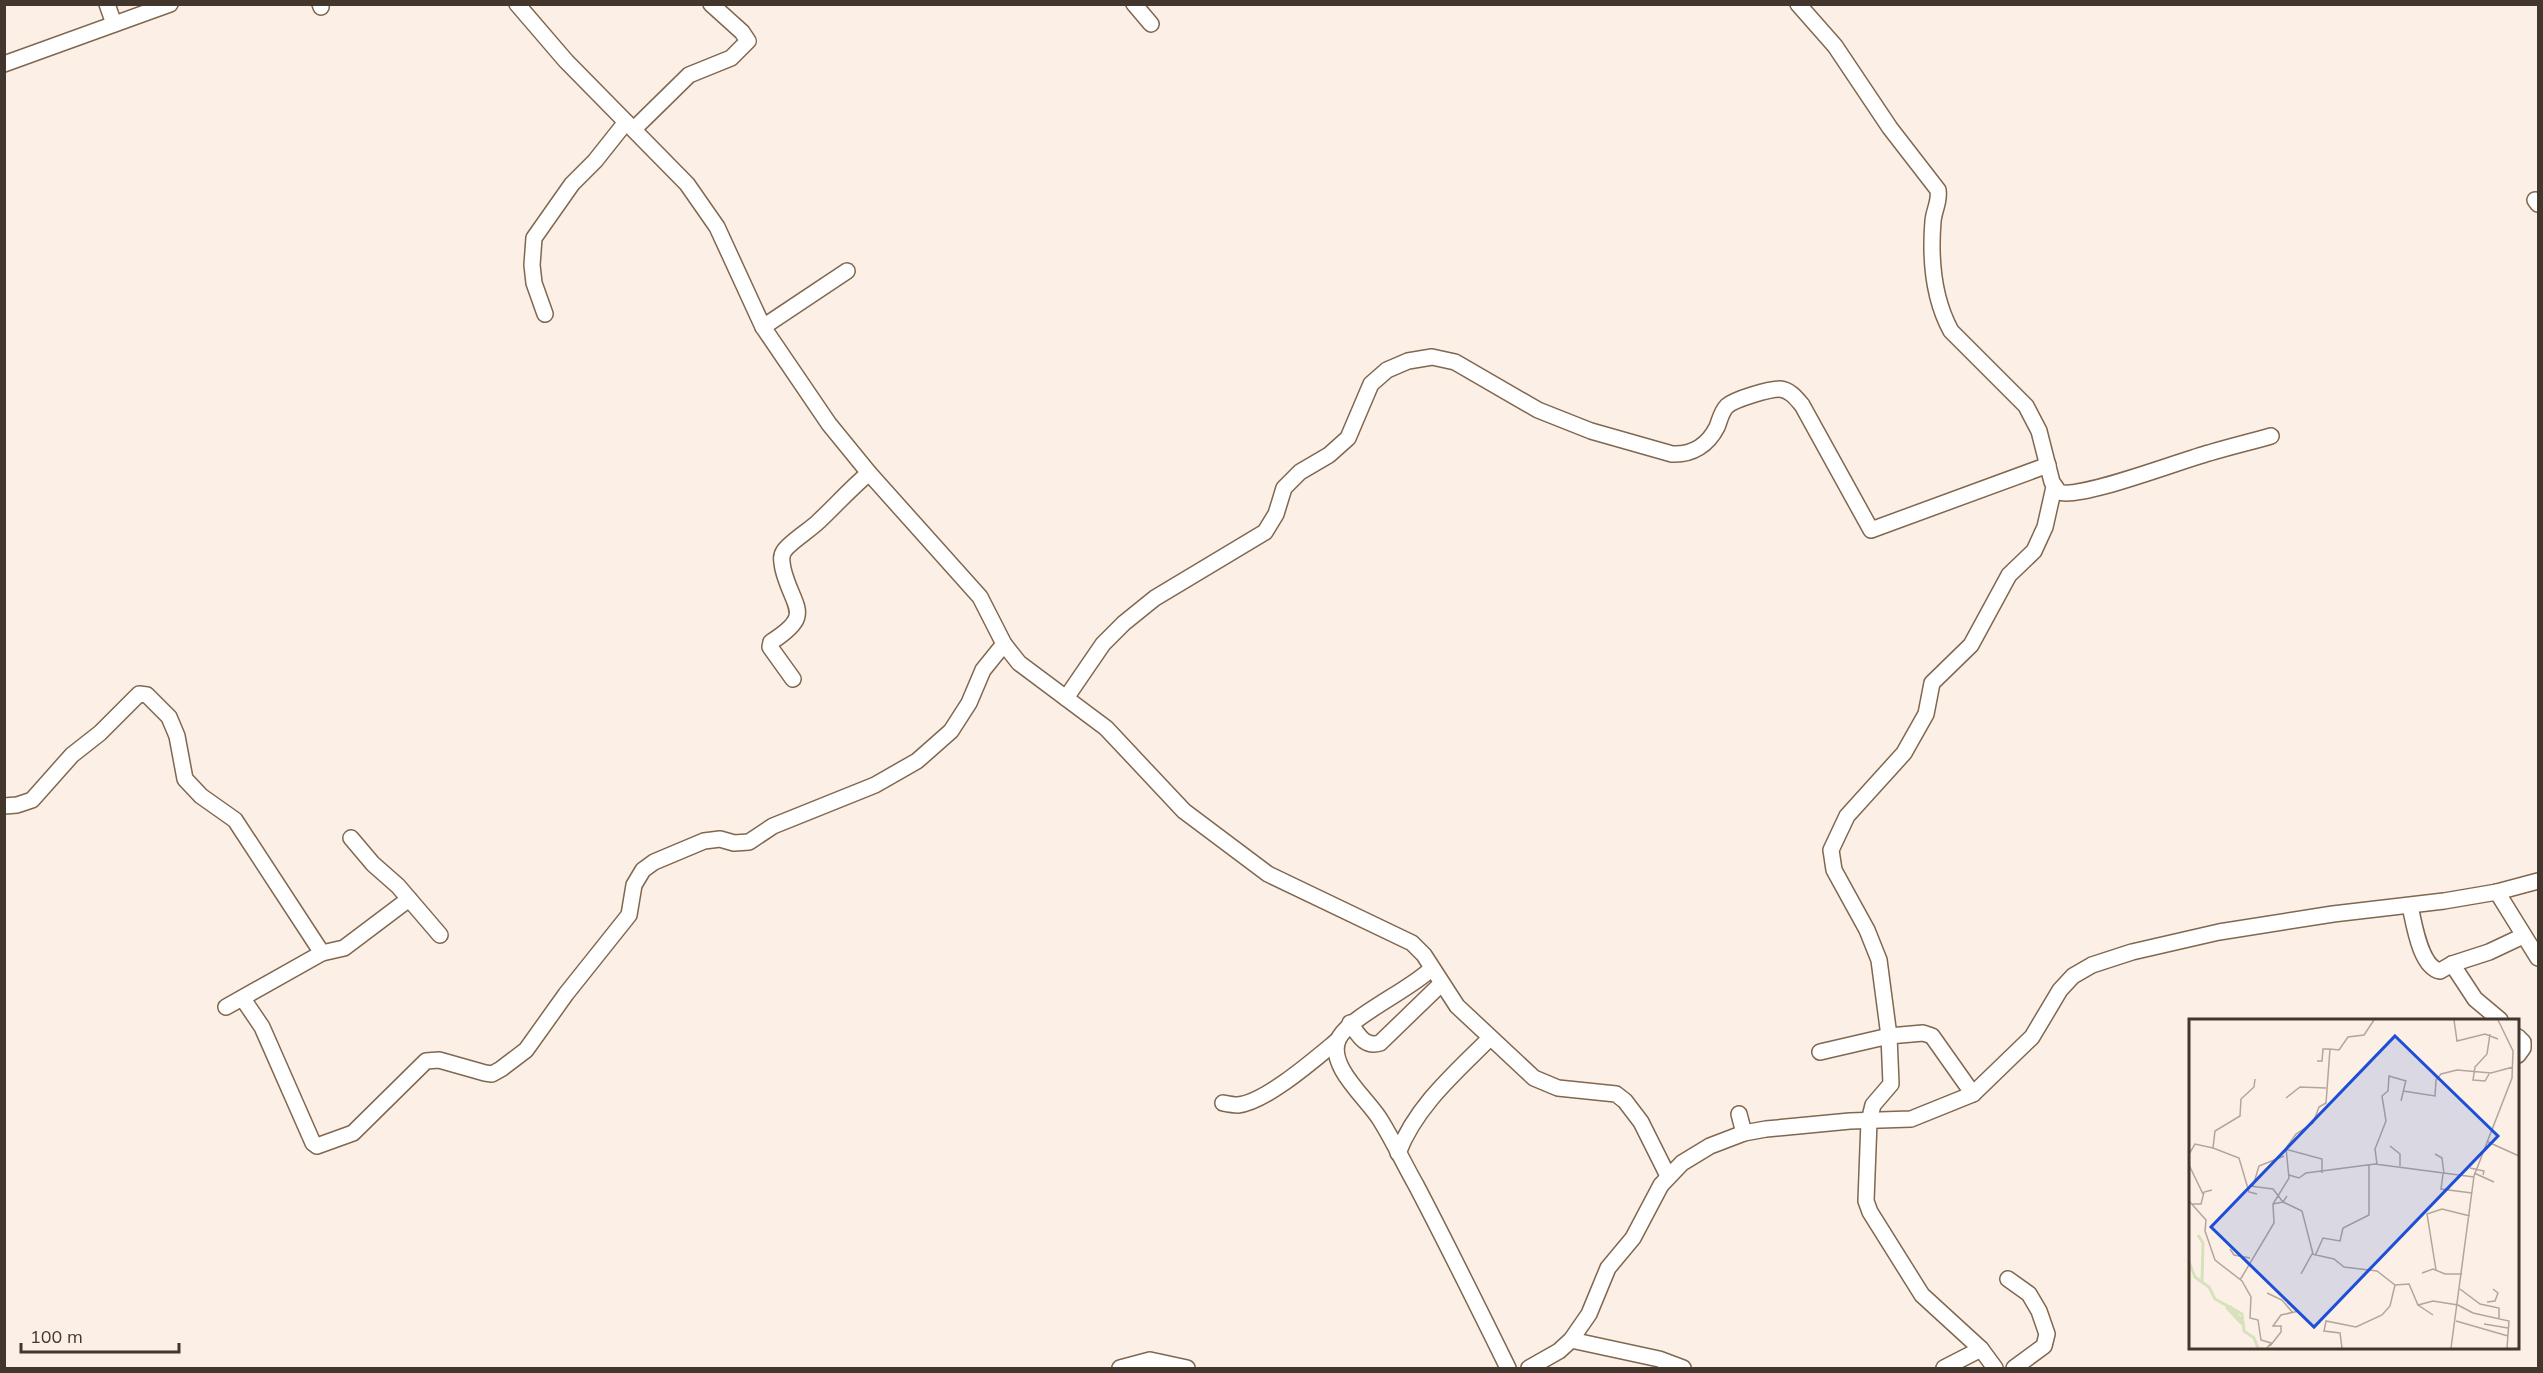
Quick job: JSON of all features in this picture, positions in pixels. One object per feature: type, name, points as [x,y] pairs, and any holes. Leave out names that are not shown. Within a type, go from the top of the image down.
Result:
[{"type":"street","points":[[107,4],[114,24]]},
{"type":"street","points":[[4,64],[170,4]]},
{"type":"street","points":[[517,4],[566,61],[687,184],[717,227],[762,327],[829,424],[869,473],[980,597],[1004,644],[1019,663],[1106,728],[1184,811],[1268,874],[1405,938],[1419,949],[1457,1006],[1534,1078],[1558,1088],[1616,1094],[1634,1110],[1668,1176]]},
{"type":"street","points":[[545,314],[534,283],[532,265],[534,238],[572,184],[630,126],[689,75],[731,58],[748,41],[742,32],[711,4]]},
{"type":"street","points":[[1134,4],[1151,24]]},
{"type":"street","points":[[1798,4],[1834,46],[1890,128],[1938,189],[1939,197],[1933,216],[1931,246],[1937,292],[1943,316],[1951,331],[2026,406],[2039,430],[2054,487],[2045,527],[2034,551],[2009,575],[1971,645],[1932,683],[1926,714],[1904,753],[1847,816],[1831,850],[1838,880],[1866,930],[1879,960],[1889,1036],[1891,1083],[1873,1105],[1869,1121],[1866,1201],[1870,1212],[1922,1295],[1981,1348],[1995,1368]]},
{"type":"street","points":[[762,327],[847,271]]},
{"type":"street","points":[[1066,698],[1103,644],[1124,623],[1155,598],[1265,532],[1276,514],[1284,488],[1300,472],[1329,455],[1348,438],[1371,384],[1387,370],[1408,361],[1432,357],[1455,362],[1538,411],[1591,431],[1672,454],[1694,451],[1706,442],[1716,428],[1721,414],[1736,400],[1781,389],[1793,394],[1802,405],[1871,530],[2048,465]]},
{"type":"street","points":[[2054,487],[2062,493],[2089,490],[2209,452],[2271,436]]},
{"type":"street","points":[[793,679],[770,647],[771,642],[790,630],[796,622],[798,613],[786,583],[781,559],[784,550],[819,522],[847,492],[869,473]]},
{"type":"street","points":[[243,999],[262,1027],[317,1146],[352,1133],[426,1061],[439,1060],[492,1074],[526,1050],[566,994],[629,915],[634,885],[643,870],[654,862],[704,841],[720,839],[734,843],[749,842],[773,826],[875,785],[917,761],[951,731],[969,703],[983,670],[1004,644]]},
{"type":"street","points":[[4,806],[32,800],[72,755],[100,733],[132,699],[139,693],[147,695],[170,717],[177,736],[185,779],[201,796],[235,820],[322,953]]},
{"type":"street","points":[[351,838],[440,935]]},
{"type":"street","points":[[1529,1368],[1553,1355],[1571,1340],[1589,1314],[1608,1268],[1633,1238],[1652,1200],[1668,1176],[1682,1163],[1710,1146],[1744,1133],[1830,1123],[1911,1119],[1973,1094],[2032,1037],[2066,983],[2073,976],[2092,965],[2132,952],[2219,932],[2333,914],[2410,906],[2497,892],[2538,881]]},
{"type":"street","points":[[2497,892],[2538,958]]},
{"type":"street","points":[[226,1007],[322,953],[344,948],[409,899]]},
{"type":"street","points":[[2410,906],[2426,962],[2434,970],[2440,971],[2523,936]]},
{"type":"street","points":[[2452,964],[2475,999],[2499,1019]]},
{"type":"street","points":[[1223,1103],[1237,1105],[1256,1099],[1296,1074],[1338,1040],[1350,1023],[1420,980],[1431,969]]},
{"type":"street","points":[[1350,1023],[1365,1042],[1372,1045],[1380,1043],[1441,984]]},
{"type":"street","points":[[1820,1052],[1889,1036],[1923,1033],[1932,1036],[1973,1094]]},
{"type":"street","points":[[1398,1152],[1406,1133],[1438,1090],[1490,1038]]},
{"type":"street","points":[[2519,1039],[2523,1042],[2523,1048],[2519,1053]]},
{"type":"street","points":[[1338,1040],[1337,1055],[1340,1067],[1381,1120],[1453,1255],[1508,1368]]},
{"type":"street","points":[[1739,1114],[1744,1133]]},
{"type":"street","points":[[2008,1279],[2029,1294],[2040,1311],[2047,1334],[2044,1346],[2014,1368]]},
{"type":"street","points":[[1571,1340],[1659,1359],[1683,1368]]},
{"type":"street","points":[[1944,1368],[1981,1348]]},
{"type":"street","points":[[1120,1368],[1150,1360],[1187,1368]]}]
